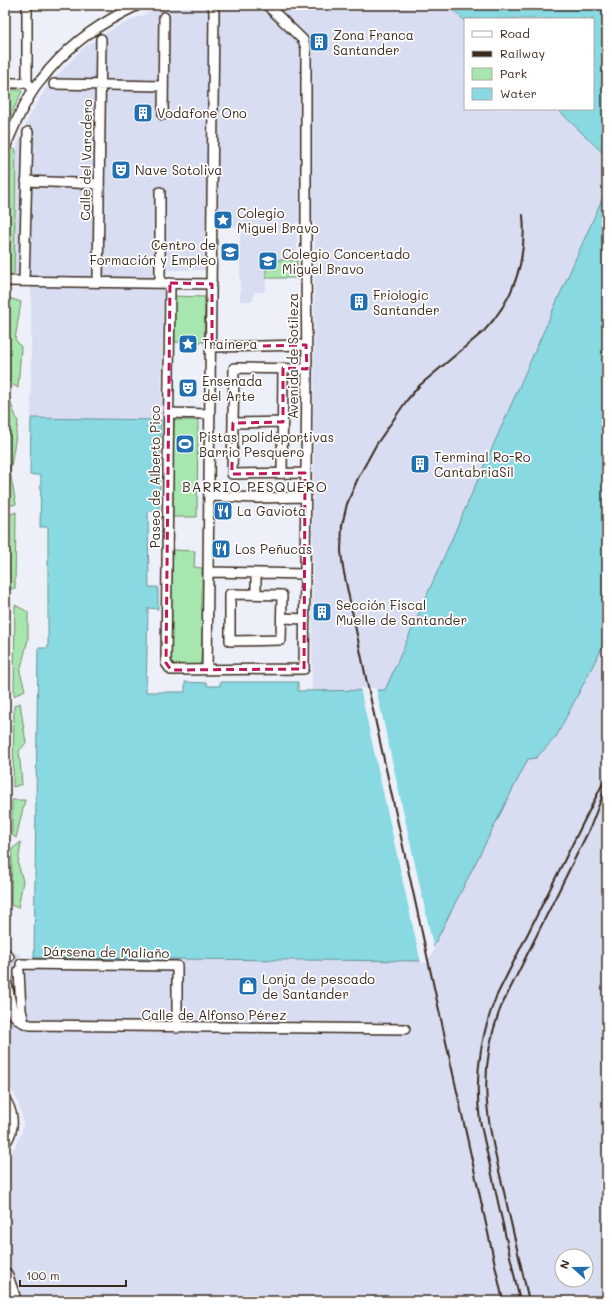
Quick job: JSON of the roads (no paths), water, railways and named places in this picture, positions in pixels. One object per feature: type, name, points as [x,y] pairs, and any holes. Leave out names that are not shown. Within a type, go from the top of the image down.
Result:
[{"type":"highway","points":[[5,1104],[9,1111],[10,1120],[9,1130],[5,1139]]},
{"type":"highway","points":[[5,1275],[14,1301]]},
{"type":"street","points":[[5,148],[21,112],[30,86],[27,5]]},
{"type":"street","points":[[5,83],[30,86],[81,39],[106,21],[138,5]]},
{"type":"street","name":"Avenida de Sotileza","points":[[208,670],[304,669],[307,369],[306,44],[267,5]]},
{"type":"street","points":[[208,670],[215,8]]},
{"type":"street","points":[[163,115],[164,17]]},
{"type":"street","name":"Calle del Varadero","points":[[98,282],[101,39]]},
{"type":"street","points":[[54,84],[163,86]]},
{"type":"street","points":[[24,281],[28,132]]},
{"type":"street","points":[[26,181],[99,184]]},
{"type":"street","points":[[160,192],[160,283]]},
{"type":"street","points":[[5,281],[212,284]]},
{"type":"street","name":"Paseo de Alberto Pico","points":[[170,283],[166,663],[171,670],[208,670]]},
{"type":"street","points":[[212,347],[306,345]]},
{"type":"street","points":[[305,473],[232,474],[234,368],[307,369]]},
{"type":"street","points":[[282,473],[283,368]]},
{"type":"street","points":[[168,413],[210,414]]},
{"type":"street","points":[[233,423],[282,422]]},
{"type":"street","points":[[210,496],[257,498],[305,497]]},
{"type":"street","points":[[209,572],[305,574]]},
{"type":"street","points":[[256,574],[256,594]]},
{"type":"street","points":[[230,594],[256,594],[282,595],[281,640],[230,641],[230,594]]},
{"type":"street","points":[[282,618],[305,619]]},
{"type":"street","name":"Dársena de Maliaño","points":[[24,1023],[21,1010],[20,967],[177,966],[177,1028]]},
{"type":"street","points":[[5,975],[13,1014],[15,1018],[24,1023]]},
{"type":"street","name":"Calle de Alfonso Pérez","points":[[24,1023],[38,1026],[405,1029]]},
{"type":"water","points":[[448,5],[607,5],[607,157],[558,110],[594,110],[594,18],[464,18],[464,20]]},
{"type":"water","points":[[607,188],[607,638],[556,737],[536,758],[528,759],[426,961],[34,958],[38,648],[48,648],[48,527],[40,527],[41,475],[30,475],[31,418],[161,420],[159,511],[149,511],[148,513],[149,587],[158,587],[158,609],[148,608],[146,692],[185,692],[185,682],[207,683],[207,686],[220,686],[220,682],[298,682],[298,691],[385,690]]},
{"type":"railway","points":[[503,1301],[366,678],[343,568],[341,551],[342,525],[347,504],[358,478],[376,445],[407,400],[420,385],[484,331],[504,305],[517,278],[521,263],[524,232],[523,215]]},
{"type":"railway","points":[[520,1301],[480,1121],[478,1105],[478,1073],[482,1042],[490,1012],[496,997],[607,775]]},
{"type":"railway","points":[[529,1301],[498,1168],[489,1122],[486,1077],[488,1055],[493,1031],[501,1007],[590,828],[605,789]]},
{"type":"place","name":"Zona Franca Santander","points":[[319,42]]},
{"type":"place","name":"Vodafone Ono","points":[[143,113]]},
{"type":"place","name":"Nave Sotoliva","points":[[121,170]]},
{"type":"place","name":"Colegio Miguel Bravo","points":[[223,220]]},
{"type":"place","name":"Centro de Formación y Empleo","points":[[230,252]]},
{"type":"place","name":"Colegio Concertado Miguel Bravo","points":[[268,261]]},
{"type":"place","name":"Friologic Santander","points":[[359,302]]},
{"type":"place","name":"Trainera","points":[[188,344]]},
{"type":"place","name":"Ensenada del Arte","points":[[188,388]]},
{"type":"place","name":"Pistas polideportivas Barrio Pesquero","points":[[185,444]]},
{"type":"place","name":"Terminal Ro-Ro CantabriaSil","points":[[420,464]]},
{"type":"place","name":"La Gaviota","points":[[223,511]]},
{"type":"place","name":"Los Peñucas","points":[[221,549]]},
{"type":"place","name":"Sección Fiscal Muelle de Santander","points":[[322,612]]},
{"type":"place","name":"Lonja de pescado de Santander","points":[[248,986]]},
{"type":"district","name":"BARRIO PESQUERO","points":[[255,487]]}]
